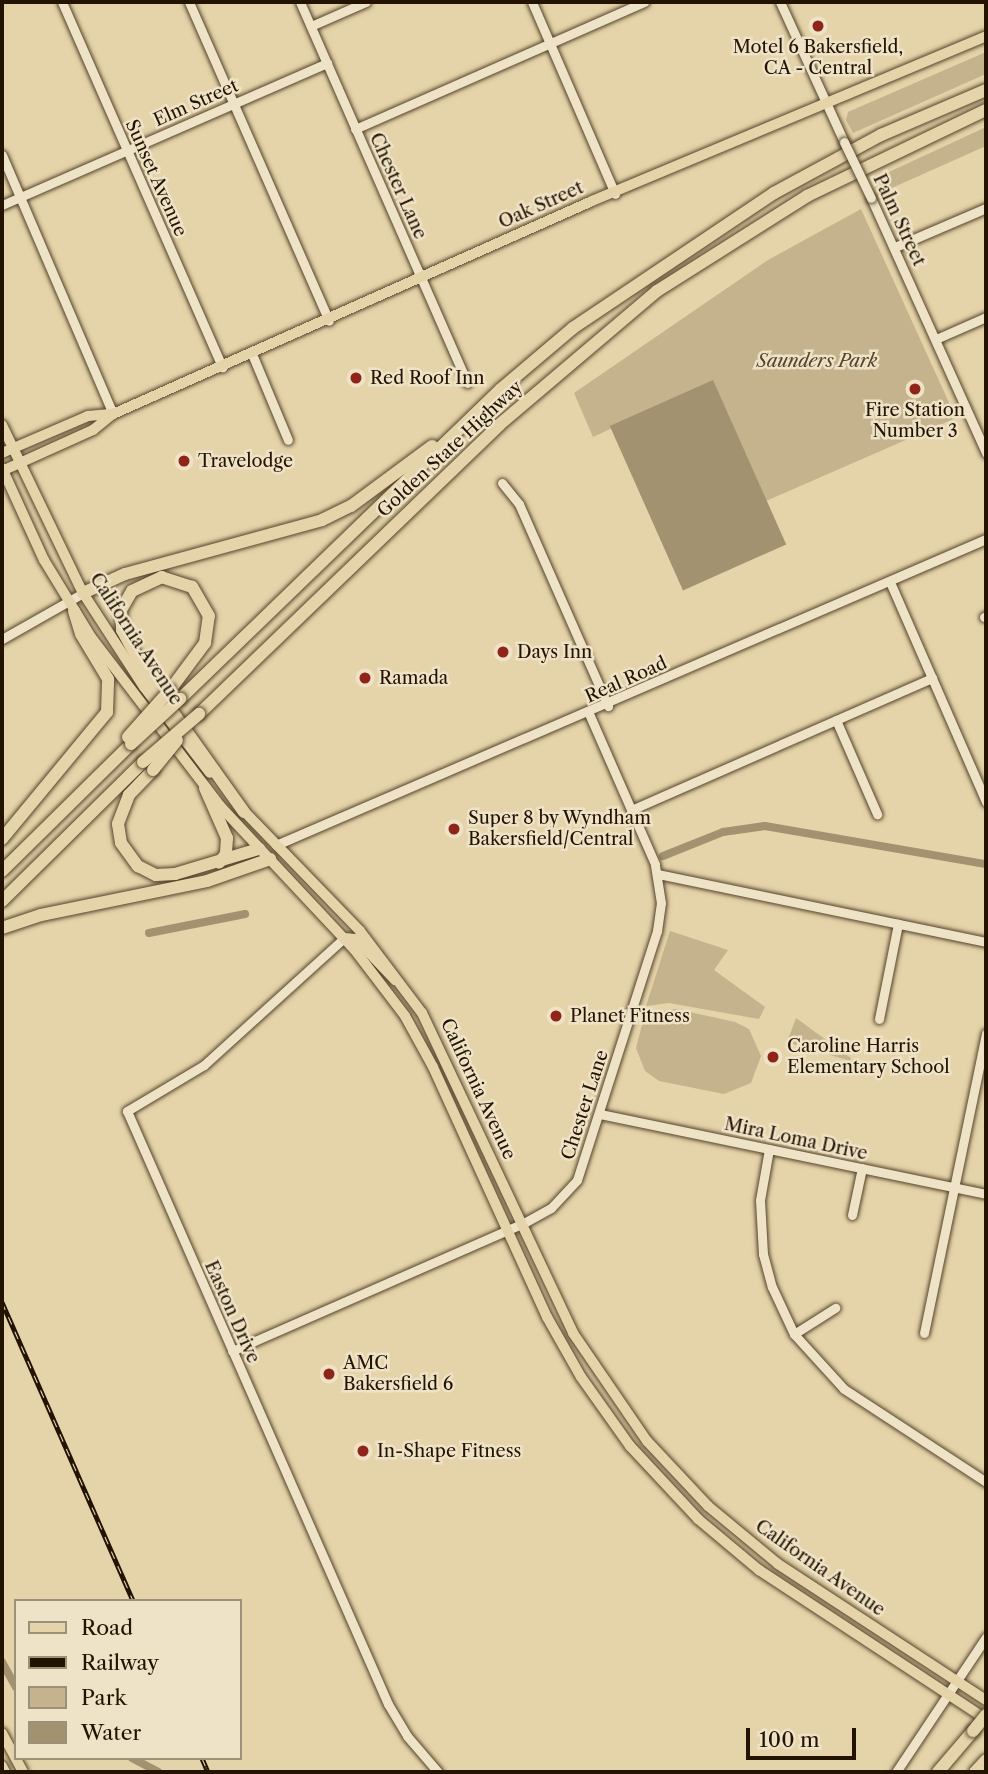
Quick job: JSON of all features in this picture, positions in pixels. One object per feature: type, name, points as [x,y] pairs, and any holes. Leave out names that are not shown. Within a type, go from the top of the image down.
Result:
[{"type":"highway","name":"Golden State Highway","points":[[175,694],[477,412],[573,328],[734,217],[881,135],[986,90]]},
{"type":"highway","name":"Golden State Highway","points":[[148,766],[499,425],[657,291],[807,196],[982,112]]},
{"type":"highway","points":[[83,593],[125,574],[337,513],[477,412]]},
{"type":"highway","points":[[2,872],[96,778],[129,741],[175,694],[201,650],[210,626],[203,599],[192,587],[175,579],[156,578],[140,585],[121,610],[122,630],[147,676],[244,811]]},
{"type":"highway","points":[[2,839],[107,712],[108,679],[81,634],[71,607]]},
{"type":"highway","points":[[148,766],[120,813],[119,835],[126,853],[138,866],[156,875],[219,863],[260,849]]},
{"type":"highway","points":[[2,901],[148,766]]},
{"type":"highway","points":[[205,788],[228,838],[226,854],[219,863]]},
{"type":"highway","points":[[2,928],[41,915],[208,881],[270,859]]},
{"type":"highway","points":[[938,1772],[986,1717]]},
{"type":"highway","points":[[975,1772],[986,1759]]},
{"type":"main road","name":"Oak Street","points":[[2,470],[93,430],[113,414],[615,194],[826,107],[986,36]]},
{"type":"main road","name":"Oak Street","points":[[7,451],[88,416],[113,414]]},
{"type":"main road","name":"California Avenue","points":[[2,425],[7,451],[19,463],[83,593],[177,733],[244,811],[359,931],[404,985],[429,1026],[461,1090],[577,1340],[626,1415],[675,1473],[748,1541],[986,1700]]},
{"type":"main road","name":"California Avenue","points":[[2,470],[71,607],[205,788],[344,938],[387,989],[421,1042],[559,1339],[604,1411],[668,1490],[743,1557],[986,1717]]},
{"type":"main road","points":[[98,617],[147,676]]},
{"type":"main road","points":[[260,849],[276,845]]},
{"type":"main road","points":[[270,859],[276,845]]},
{"type":"main road","points":[[344,938],[356,940],[387,975],[404,985]]},
{"type":"main road","points":[[387,989],[397,993],[420,1024],[429,1026]]},
{"type":"main road","points":[[421,1042],[432,1049],[453,1090],[461,1090]]},
{"type":"main road","points":[[604,1411],[626,1415]]},
{"type":"main road","points":[[2,1733],[14,1755]]},
{"type":"main road","points":[[2,1766],[5,1772]]},
{"type":"street","name":"Sunset Avenue","points":[[62,2],[222,366]]},
{"type":"street","points":[[189,2],[329,321]]},
{"type":"street","name":"Chester Lane","points":[[300,2],[467,383]]},
{"type":"street","points":[[311,26],[366,2]]},
{"type":"street","points":[[532,2],[615,194]]},
{"type":"street","points":[[355,129],[645,2]]},
{"type":"street","name":"Palm Street","points":[[780,2],[826,107],[982,430],[986,453]]},
{"type":"street","name":"Elm Street","points":[[2,205],[327,62]]},
{"type":"street","points":[[2,155],[113,414]]},
{"type":"street","points":[[895,247],[986,208]]},
{"type":"street","points":[[936,339],[986,317]]},
{"type":"street","points":[[251,354],[288,440]]},
{"type":"street","points":[[502,483],[519,504],[608,706]]},
{"type":"street","name":"Real Road","points":[[276,845],[608,706],[986,539]]},
{"type":"street","points":[[890,582],[986,802]]},
{"type":"street","points":[[2,639],[71,607],[83,593]]},
{"type":"street","points":[[631,810],[932,678]]},
{"type":"street","name":"Chester Lane","points":[[232,1351],[522,1224],[551,1208],[571,1190],[583,1168],[660,918],[658,874],[589,714]]},
{"type":"street","points":[[836,720],[877,814]]},
{"type":"street","points":[[658,874],[986,942]]},
{"type":"street","points":[[879,1019],[898,924]]},
{"type":"street","name":"Easton Drive","points":[[344,938],[204,1065],[127,1111],[388,1704],[407,1736],[438,1772]]},
{"type":"street","points":[[924,1333],[986,1033]]},
{"type":"street","name":"Mira Loma Drive","points":[[600,1114],[986,1194]]},
{"type":"street","points":[[769,1149],[760,1200],[760,1235],[772,1287],[794,1334],[844,1389],[986,1482]]},
{"type":"street","points":[[852,1215],[862,1168]]},
{"type":"street","points":[[794,1334],[835,1308]]},
{"type":"street","points":[[895,1772],[986,1637]]},
{"type":"green space","points":[[986,52],[986,74],[853,133],[846,120],[848,112]]},
{"type":"green space","points":[[986,127],[986,146],[885,191],[876,178]]},
{"type":"green space","name":"Saunders Park","points":[[861,209],[956,418],[766,501],[713,381],[593,437],[574,393],[768,260]]},
{"type":"green space","points":[[670,931],[728,950],[714,970],[765,1007],[759,1019],[669,1003],[646,1006]]},
{"type":"green space","points":[[676,1009],[735,1022],[749,1029],[761,1056],[751,1083],[724,1094],[659,1081],[645,1071],[636,1048],[642,1025],[657,1012]]},
{"type":"green space","points":[[796,1018],[851,1058],[850,1061],[787,1042]]},
{"type":"water","points":[[713,380],[786,544],[683,590],[610,426]]},
{"type":"waterway","points":[[663,856],[723,832],[765,826],[986,864]]},
{"type":"waterway","points":[[149,933],[245,914]]},
{"type":"waterway","points":[[2,1662],[14,1683]]},
{"type":"waterway","points":[[136,1760],[158,1772]]},
{"type":"railway","points":[[2,1302],[132,1599]]},
{"type":"railway","points":[[203,1760],[208,1772]]},
{"type":"place","name":"Motel 6 Bakersfield, CA - Central","points":[[818,26]]},
{"type":"place","name":"Red Roof Inn","points":[[356,378]]},
{"type":"place","name":"Fire Station Number 3","points":[[915,389]]},
{"type":"place","name":"Travelodge","points":[[184,461]]},
{"type":"place","name":"Days Inn","points":[[503,652]]},
{"type":"place","name":"Ramada","points":[[365,678]]},
{"type":"place","name":"Super 8 by Wyndham Bakersfield/Central","points":[[454,829]]},
{"type":"place","name":"Planet Fitness","points":[[556,1016]]},
{"type":"place","name":"Caroline Harris Elementary School","points":[[773,1057]]},
{"type":"place","name":"AMC Bakersfield 6","points":[[329,1374]]},
{"type":"place","name":"In-Shape Fitness","points":[[363,1451]]}]
